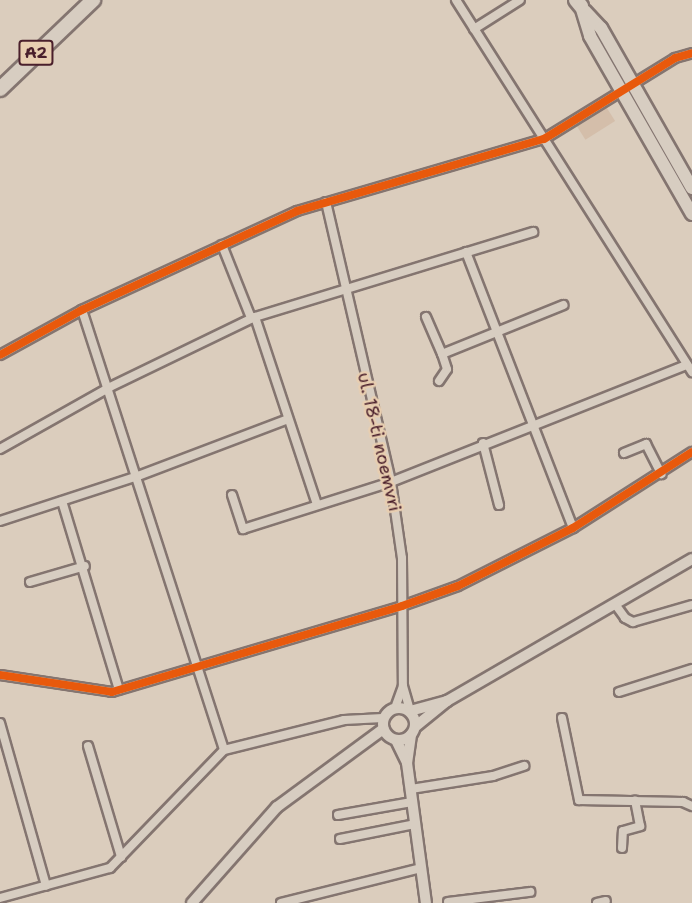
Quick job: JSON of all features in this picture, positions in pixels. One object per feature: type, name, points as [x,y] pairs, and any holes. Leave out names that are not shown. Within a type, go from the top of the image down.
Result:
[{"type":"main road","name":"A2","points":[[0,89],[93,0]]},
{"type":"main road","points":[[73,18],[101,0]]},
{"type":"main road","points":[[579,2],[601,28],[692,188]]},
{"type":"main road","points":[[579,2],[590,36],[620,92],[692,214]]},
{"type":"street","points":[[232,495],[243,529],[391,482],[483,443],[689,369],[456,0]]},
{"type":"street","points":[[474,29],[520,0]]},
{"type":"street","points":[[0,355],[82,310],[276,219],[326,202],[544,140],[675,58],[692,53]]},
{"type":"street","name":"ul. 18-ti noemvri","points":[[326,202],[343,289],[391,482],[402,558],[403,686],[410,711]]},
{"type":"street","points":[[0,449],[110,387],[253,317],[533,232]]},
{"type":"street","points":[[222,246],[253,317],[317,506]]},
{"type":"street","points":[[466,252],[536,424],[573,528]]},
{"type":"street","points":[[442,354],[563,305]]},
{"type":"street","points":[[82,310],[110,387],[224,750]]},
{"type":"street","points":[[426,317],[447,369],[439,381]]},
{"type":"street","points":[[0,521],[138,476],[288,419]]},
{"type":"street","points":[[483,443],[500,505]]},
{"type":"street","points":[[624,453],[646,444],[661,474]]},
{"type":"street","points":[[0,675],[90,691],[119,690],[196,665],[402,606],[458,586],[573,528],[692,453]]},
{"type":"street","points":[[62,501],[85,566],[119,690]]},
{"type":"street","points":[[0,898],[110,868],[224,750],[344,720],[388,731],[413,730],[447,700],[692,559]]},
{"type":"street","points":[[30,582],[85,566]]},
{"type":"street","points":[[615,604],[625,618],[633,622],[691,607]]},
{"type":"street","points":[[619,692],[692,669]]},
{"type":"street","name":"ul. 18-ti noemvri","points":[[395,708],[403,686]]},
{"type":"street","points":[[192,903],[277,807],[356,750],[388,731],[395,708],[410,711],[447,700]]},
{"type":"street","points":[[410,711],[413,730],[407,763],[426,903]]},
{"type":"street","points":[[562,718],[579,800],[683,802],[692,806]]},
{"type":"street","points":[[0,723],[46,886]]},
{"type":"street","points":[[388,731],[407,763]]},
{"type":"street","points":[[88,746],[121,857]]},
{"type":"street","points":[[411,789],[492,776],[524,766]]},
{"type":"street","points":[[622,848],[623,831],[640,826],[635,800]]},
{"type":"street","points":[[338,815],[412,802]]},
{"type":"street","points":[[340,839],[415,824]]},
{"type":"street","points":[[281,903],[421,868]]},
{"type":"street","points":[[448,902],[530,892]]},
{"type":"shaded area","points":[[605,105],[615,121],[585,140],[575,124]]},
{"type":"cycle path","points":[[0,355],[82,310],[297,211],[544,139],[675,58],[692,53]]},
{"type":"cycle path","points":[[0,675],[112,692],[402,606],[458,586],[573,528],[692,452]]}]
